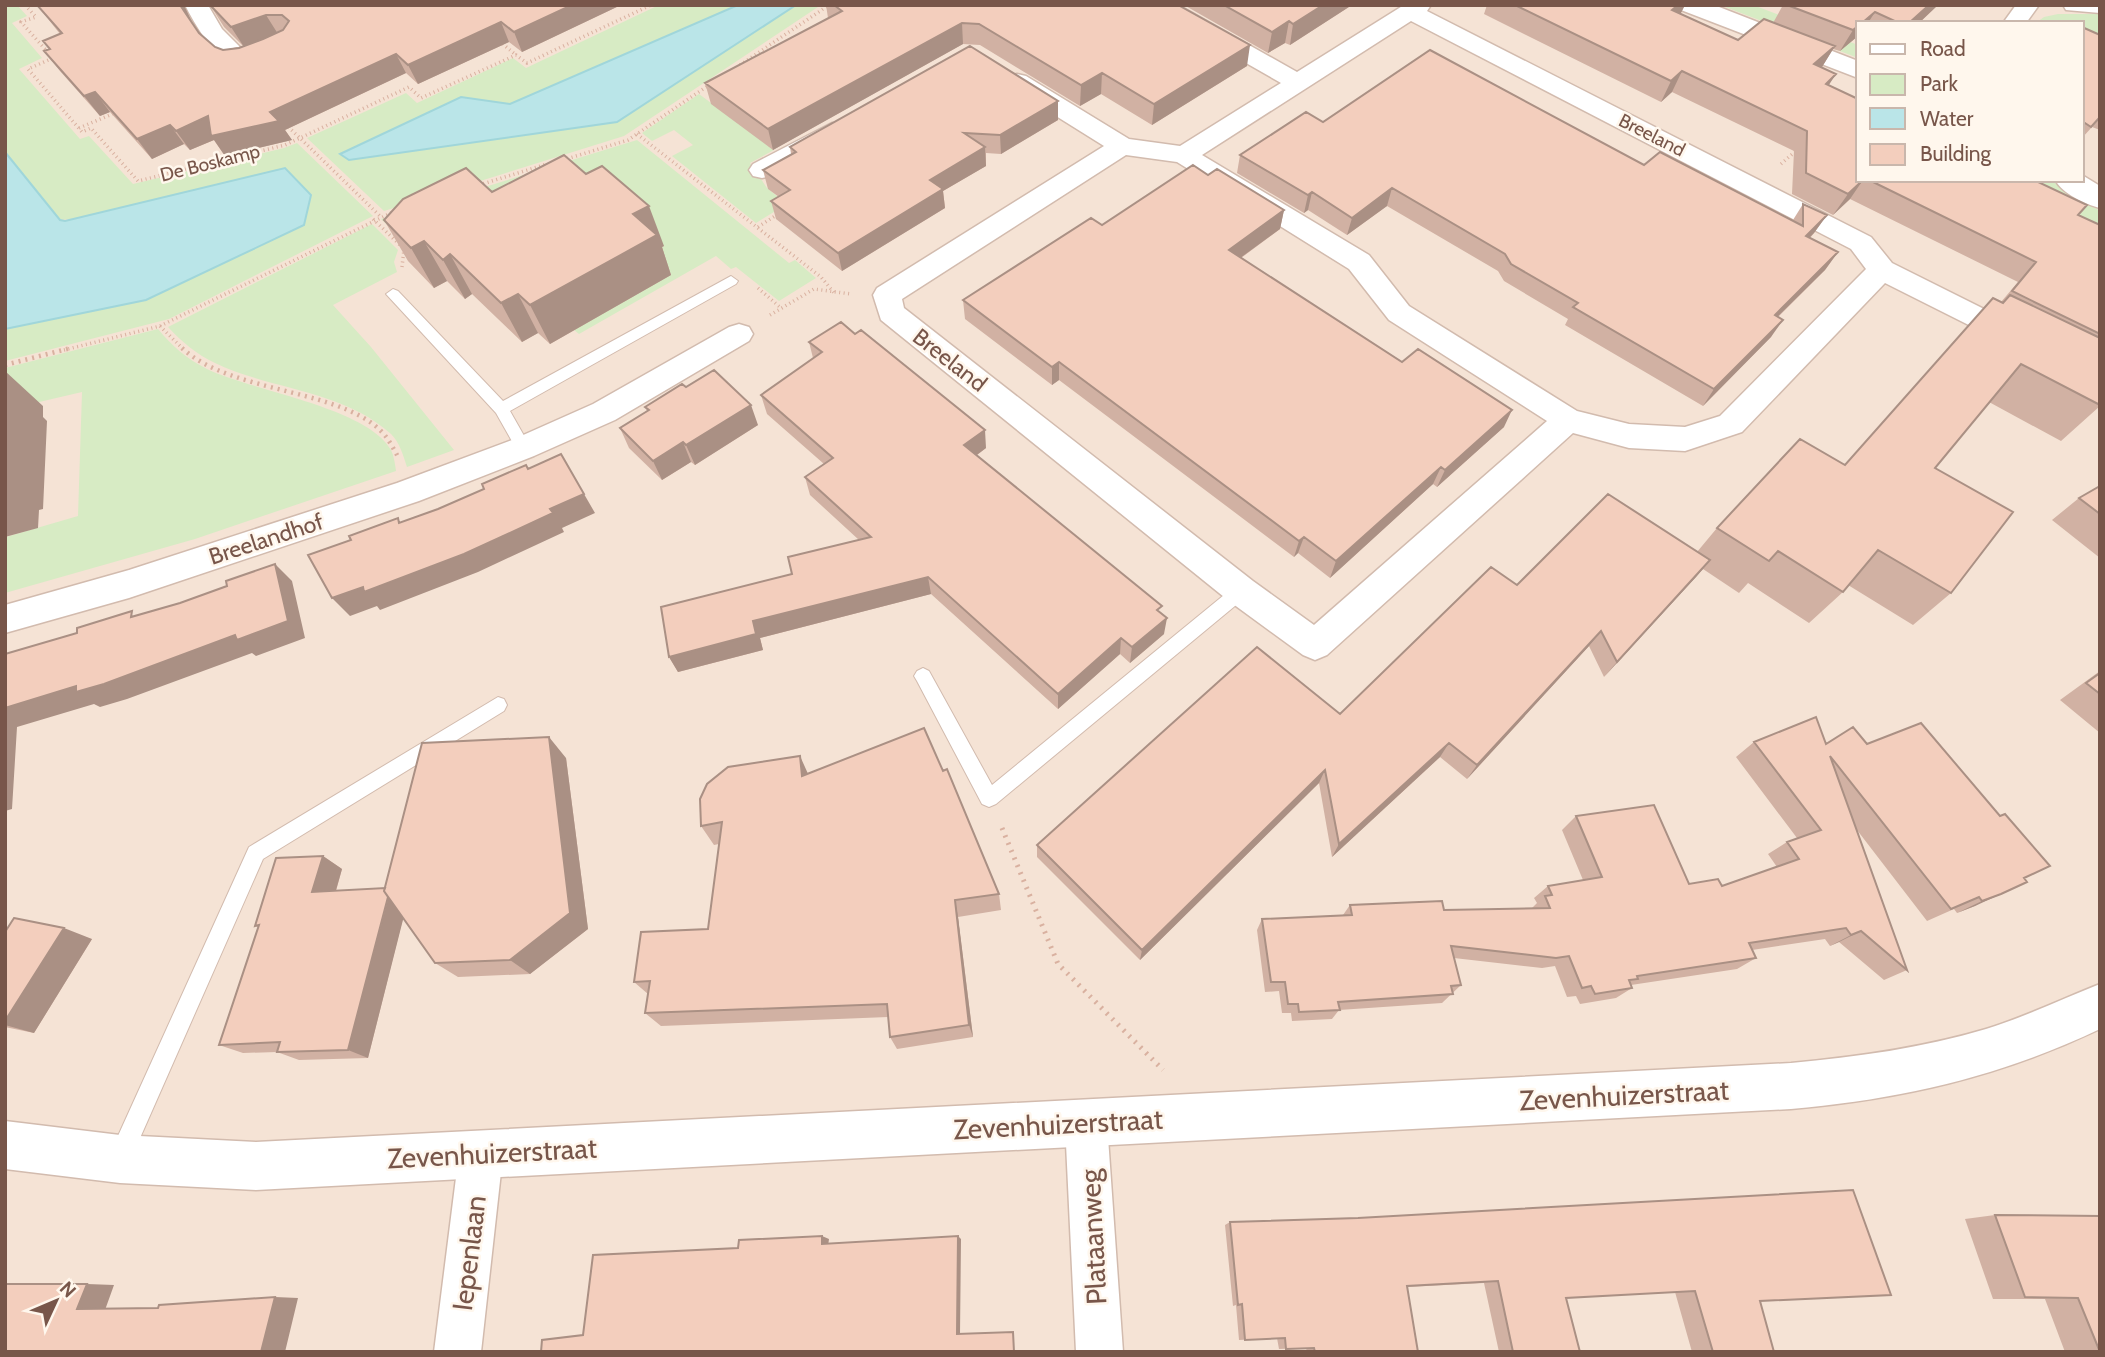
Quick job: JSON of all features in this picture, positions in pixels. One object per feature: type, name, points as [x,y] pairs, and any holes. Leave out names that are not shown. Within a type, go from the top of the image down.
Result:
[{"type":"street","points":[[196,5],[212,33],[239,60],[286,42]]},
{"type":"street","points":[[1161,5],[1299,83]]},
{"type":"street","points":[[1690,5],[1856,69]]},
{"type":"street","points":[[2074,5],[2100,6]]},
{"type":"street","name":"Breeland","points":[[1184,155],[1416,9],[1861,243],[1882,270],[2100,380]]},
{"type":"street","points":[[994,67],[1122,146],[1184,155],[1359,262],[1399,313],[1568,420],[1629,436],[1685,439],[1731,424],[1882,270]]},
{"type":"street","points":[[762,170],[851,120]]},
{"type":"street","points":[[887,295],[1122,146]]},
{"type":"street","points":[[2072,182],[2100,199]]},
{"type":"street","name":"Breeland","points":[[887,295],[891,313],[1241,591],[1315,645],[1568,420]]},
{"type":"street","name":"Breelandhof","points":[[5,619],[129,584],[408,492],[523,448],[604,412],[739,334]]},
{"type":"street","name":"Zevenhuizerstraat","points":[[5,1145],[120,1158],[256,1166],[1858,1080],[1916,1072],[1974,1057],[2035,1036],[2100,1006]]},
{"type":"street","name":"Plataanweg","points":[[1086,1123],[1100,1352]]},
{"type":"street","name":"Iepenlaan","points":[[457,1352],[481,1154]]},
{"type":"lane","points":[[501,409],[731,281]]},
{"type":"lane","points":[[393,294],[501,409],[523,448]]},
{"type":"lane","points":[[923,676],[989,799],[1241,591]]},
{"type":"lane","points":[[120,1158],[256,853],[498,705]]},
{"type":"path","points":[[25,5],[36,17],[42,16]]},
{"type":"path","name":"De Boskamp","points":[[36,17],[21,22],[53,58],[28,69],[82,132],[92,128],[138,181],[285,145],[410,87],[421,98],[516,55],[527,63],[651,5]]},
{"type":"path","points":[[739,66],[830,5]]},
{"type":"path","points":[[496,38],[516,55]]},
{"type":"path","points":[[563,160],[628,139],[716,81]]},
{"type":"path","points":[[79,128],[128,107]]},
{"type":"path","name":"De Boskamp","points":[[281,120],[380,216]]},
{"type":"path","points":[[637,134],[821,277],[835,293]]},
{"type":"path","points":[[1754,188],[1807,142]]},
{"type":"path","points":[[471,188],[550,164]]},
{"type":"path","points":[[5,365],[160,326],[373,219],[406,208]]},
{"type":"path","points":[[758,227],[785,210]]},
{"type":"path","points":[[373,219],[404,248]]},
{"type":"path","points":[[393,294],[415,283],[402,269],[404,248],[412,240]]},
{"type":"path","points":[[739,334],[814,289],[835,293],[887,295]]},
{"type":"path","points":[[160,326],[195,359],[226,372],[349,411],[372,426],[396,448],[408,492]]},
{"type":"path","points":[[989,799],[1058,964],[1209,1116]]},
{"type":"shaded area","points":[[5,5],[2100,5],[2100,1352],[5,1352]]},
{"type":"green space","points":[[5,5],[17,5],[27,16],[12,23],[42,58],[19,69],[80,139],[89,136],[133,184],[297,143],[373,216],[169,319],[5,361],[5,329],[146,300],[304,225],[311,195],[60,220],[5,152]]},
{"type":"green space","points":[[659,5],[738,5],[510,104],[461,97],[340,154],[349,160],[617,122],[796,5],[821,5],[624,136],[384,211],[307,138],[406,93],[417,103],[513,58],[526,68]]},
{"type":"green space","points":[[1720,5],[1753,5],[1856,44],[1856,57]]},
{"type":"green space","points":[[2058,14],[2100,14],[2100,44],[2084,38],[2084,21],[2038,21]]},
{"type":"green space","points":[[699,94],[774,150],[750,163],[767,188],[787,204],[756,223],[672,156],[693,145],[674,130],[652,141],[642,133]]},
{"type":"green space","points":[[637,140],[789,263],[795,260],[816,278],[779,301],[736,267],[731,269],[716,256],[579,334],[574,330],[671,274],[649,254],[663,246],[405,242],[381,219]]},
{"type":"green space","points":[[1990,182],[2053,182],[2100,211],[2100,233]]},
{"type":"green space","points":[[372,224],[398,250],[394,262],[397,272],[333,305],[371,347],[454,450],[407,467],[394,438],[372,419],[329,399],[215,363],[190,347],[168,327]]},
{"type":"green space","points":[[158,329],[180,352],[207,369],[334,411],[358,422],[378,435],[391,450],[396,471],[195,539],[5,593],[6,537],[78,516],[82,392],[5,410],[5,368]]},
{"type":"water","points":[[738,5],[796,5],[617,122],[349,160],[340,154],[461,97],[510,104]]},
{"type":"water","points":[[5,152],[60,220],[65,221],[285,168],[311,195],[304,225],[146,300],[5,329]]},
{"type":"building","points":[[37,5],[180,5],[199,33],[215,47],[223,50],[239,48],[263,39],[283,30],[289,21],[282,15],[266,15],[231,27],[210,5],[572,5],[514,32],[501,22],[408,65],[396,54],[270,112],[279,121],[211,136],[208,116],[176,131],[170,125],[137,139],[95,92],[84,96],[44,51],[50,49],[43,41],[62,33]]},
{"type":"building","points":[[834,5],[1178,5],[1250,45],[1154,104],[1102,73],[1081,85],[979,24],[962,23],[768,129],[705,83],[842,11]]},
{"type":"building","points":[[1224,5],[1323,5],[1293,24],[1289,21],[1272,32]]},
{"type":"building","points":[[1515,5],[1678,5],[1672,10],[1738,40],[1764,19],[1835,46],[1814,64],[1836,74],[1826,84],[1856,98],[1856,182],[1861,182],[1848,194],[1806,173],[1807,131],[1682,71],[1671,81]]},
{"type":"building","points":[[1787,5],[1929,5],[1911,21],[1895,21],[1875,12],[1864,21],[1856,21],[1853,30]]},
{"type":"building","points":[[2084,28],[2100,35],[2100,117],[2091,127],[2084,122]]},
{"type":"building","points":[[970,46],[1058,101],[1000,135],[964,133],[985,147],[930,180],[943,189],[838,253],[771,201],[790,190],[763,170],[796,152],[790,147]]},
{"type":"building","points":[[1430,50],[1644,165],[1660,152],[1803,226],[1803,204],[1827,215],[1806,236],[1838,252],[1775,315],[1783,320],[1714,389],[1573,307],[1578,303],[1511,264],[1505,254],[1392,188],[1352,218],[1312,192],[1308,195],[1240,155],[1306,112],[1323,122]]},
{"type":"building","points":[[564,155],[586,174],[602,166],[649,206],[633,214],[657,235],[530,305],[518,294],[501,303],[450,254],[443,260],[424,241],[411,248],[384,220],[403,199],[466,168],[492,192]]},
{"type":"building","points":[[1193,165],[1208,175],[1217,169],[1284,210],[1229,250],[1402,362],[1418,349],[1512,410],[1445,470],[1441,467],[1336,561],[1304,537],[1299,541],[1059,362],[1052,367],[963,300],[1091,218],[1102,225]]},
{"type":"building","points":[[1873,182],[2038,182],[2087,205],[2078,215],[2100,225],[2100,334],[2012,291],[2036,262]]},
{"type":"building","points":[[2010,295],[2100,338],[2100,405],[2021,364],[1935,468],[2013,512],[1951,593],[1878,550],[1843,592],[1778,551],[1769,561],[1717,528],[1800,439],[1845,465],[1993,298],[2003,303]]},
{"type":"building","points":[[841,322],[855,334],[861,330],[985,430],[964,445],[1162,606],[1157,610],[1167,618],[1132,647],[1121,638],[1058,694],[928,577],[753,621],[756,634],[669,657],[661,607],[792,574],[788,557],[871,537],[805,477],[833,458],[761,395],[822,352],[809,342]]},
{"type":"building","points":[[714,370],[751,405],[686,445],[683,442],[653,461],[620,428],[649,410],[645,407],[682,384],[686,387]]},
{"type":"building","points":[[561,454],[584,494],[550,509],[553,513],[464,554],[364,592],[363,587],[332,598],[308,555],[351,540],[349,536],[398,518],[399,523],[438,509],[484,489],[482,484],[526,465],[528,469]]},
{"type":"building","points":[[2100,486],[2100,514],[2079,498]]},
{"type":"building","points":[[1608,494],[1710,560],[1617,662],[1601,631],[1477,765],[1449,743],[1339,844],[1325,770],[1142,950],[1037,845],[1257,647],[1340,714],[1491,567],[1517,585]]},
{"type":"building","points":[[275,564],[288,621],[237,640],[235,635],[104,684],[76,692],[76,686],[5,708],[5,654],[77,633],[77,628],[132,611],[131,617],[180,603],[227,586],[226,581]]},
{"type":"building","points":[[2100,673],[2100,694],[2086,683]]},
{"type":"building","points":[[1816,717],[1826,744],[1853,727],[1867,744],[1921,723],[2000,816],[2005,814],[2050,866],[2024,878],[2027,882],[2001,894],[1982,901],[1979,897],[1951,909],[1830,756],[1907,970],[1861,931],[1851,935],[1846,928],[1749,943],[1756,958],[1637,976],[1638,979],[1629,980],[1632,988],[1595,994],[1591,986],[1582,988],[1569,956],[1556,958],[1451,946],[1461,985],[1451,986],[1453,994],[1338,1002],[1340,1010],[1299,1012],[1298,1004],[1288,1004],[1285,982],[1271,982],[1262,919],[1352,915],[1350,905],[1442,901],[1444,910],[1550,908],[1545,896],[1552,895],[1548,886],[1602,877],[1576,816],[1654,805],[1689,884],[1718,879],[1722,886],[1799,859],[1787,842],[1821,830],[1754,742]]},
{"type":"building","points":[[924,728],[943,771],[947,769],[999,894],[955,900],[969,1025],[890,1037],[887,1004],[645,1013],[650,981],[634,982],[641,932],[708,929],[722,822],[701,826],[700,799],[707,784],[728,767],[800,756],[802,776]]},
{"type":"building","points":[[549,737],[570,913],[510,960],[435,963],[384,891],[422,743]]},
{"type":"building","points":[[323,856],[312,892],[385,888],[388,897],[348,1050],[277,1052],[280,1042],[219,1045],[259,925],[255,926],[276,858]]},
{"type":"building","points":[[14,918],[64,928],[5,1021],[5,932]]},
{"type":"building","points":[[1853,1190],[1891,1295],[1760,1301],[1774,1352],[1713,1352],[1695,1291],[1566,1298],[1580,1352],[1513,1352],[1498,1281],[1407,1286],[1418,1352],[1315,1352],[1314,1348],[1286,1349],[1285,1338],[1245,1340],[1242,1304],[1238,1305],[1230,1222],[1358,1218]]},
{"type":"building","points":[[1995,1215],[2100,1216],[2100,1352],[2078,1298],[2025,1297]]},
{"type":"building","points":[[822,1236],[822,1244],[958,1236],[957,1334],[1013,1332],[1014,1352],[541,1352],[542,1340],[583,1335],[593,1255],[738,1248],[739,1240]]},
{"type":"building","points":[[5,1284],[87,1284],[77,1309],[158,1308],[159,1305],[275,1297],[261,1352],[5,1352]]}]
